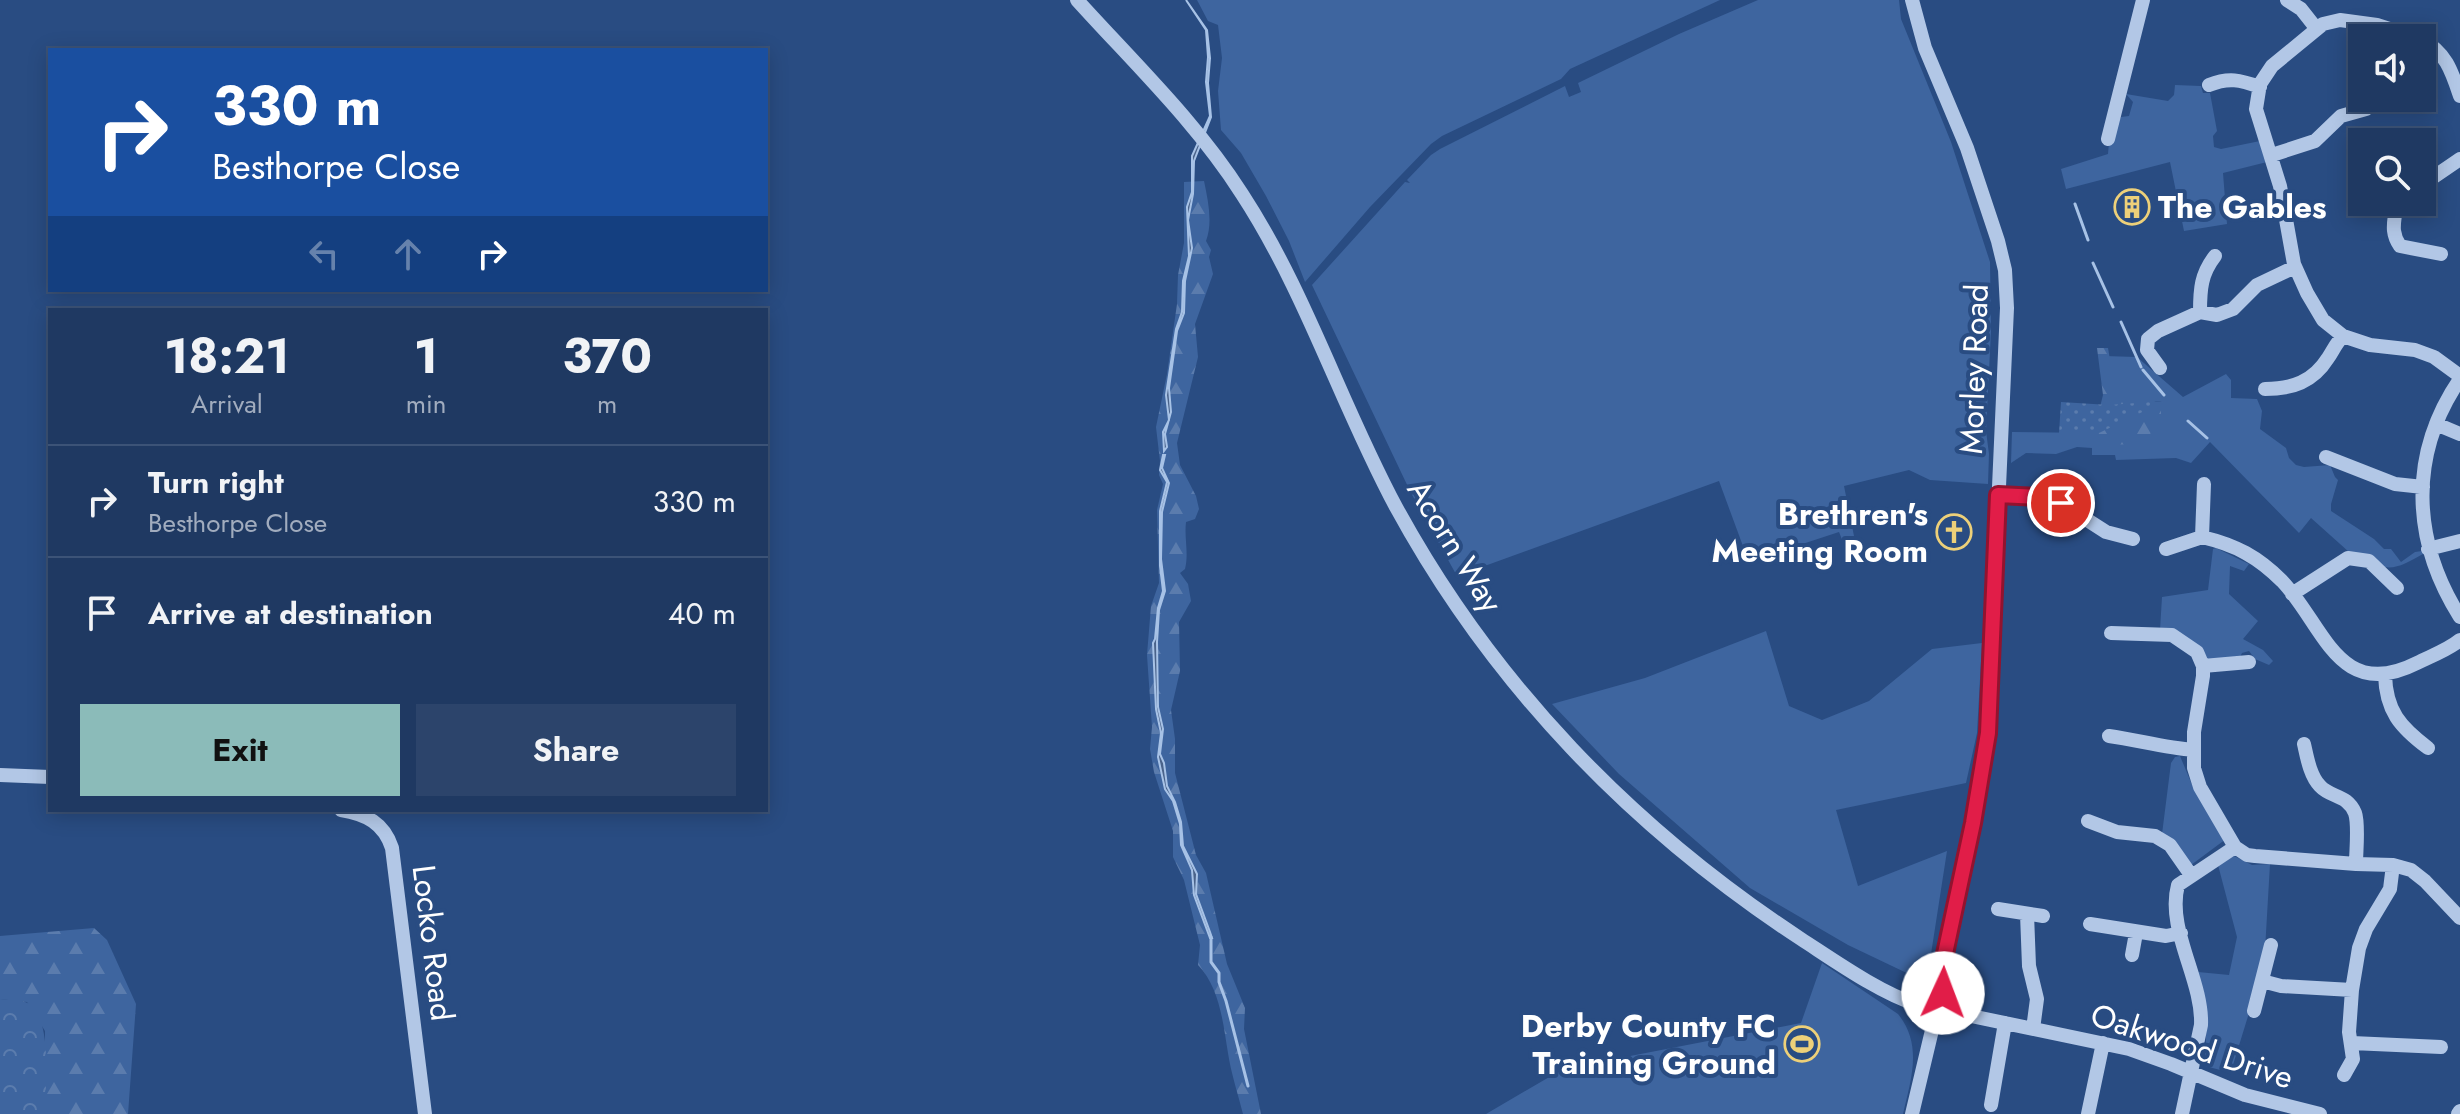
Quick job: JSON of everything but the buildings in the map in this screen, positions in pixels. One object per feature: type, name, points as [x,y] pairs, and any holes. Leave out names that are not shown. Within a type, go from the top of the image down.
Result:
[{"type":"street","name":"Acorn Way","points":[[1077,0],[1201,137],[1242,193],[1296,294],[1370,457],[1398,510],[1452,599],[1525,695],[1568,746],[1619,798],[1694,862],[1759,911],[1827,956],[1903,1000],[1918,1005]]},
{"type":"street","name":"Morley Road","points":[[1912,0],[1925,48],[1975,170],[2004,264],[2007,308],[1988,733],[1973,823],[1937,991]]},
{"type":"street","points":[[2108,139],[2122,107],[2143,0]]},
{"type":"street","points":[[2287,0],[2301,9],[2316,28]]},
{"type":"street","points":[[2370,24],[2340,20],[2316,28],[2272,66],[2260,87],[2256,109],[2280,186],[2295,267],[2323,320],[2343,336],[2370,345],[2415,350],[2434,357],[2460,377],[2436,424],[2423,487],[2428,549],[2443,589],[2460,617]]},
{"type":"street","points":[[2436,50],[2455,66],[2460,96]]},
{"type":"street","points":[[2209,85],[2226,78],[2260,87]]},
{"type":"street","points":[[2272,155],[2315,141],[2341,116],[2356,112]]},
{"type":"street","points":[[2436,175],[2460,159]]},
{"type":"street","points":[[2393,216],[2394,238],[2400,246],[2441,254]]},
{"type":"street","points":[[2200,312],[2200,286],[2204,270],[2215,256]]},
{"type":"street","points":[[2160,368],[2147,350],[2148,339],[2158,331],[2200,312],[2217,315],[2233,309],[2257,285],[2295,267]]},
{"type":"street","points":[[2265,389],[2284,389],[2303,383],[2317,373],[2343,336]]},
{"type":"street","points":[[2436,424],[2460,434]]},
{"type":"street","points":[[2326,457],[2395,484],[2423,487]]},
{"type":"street","points":[[2202,537],[2204,484]]},
{"type":"street","points":[[1998,495],[2037,497],[2061,503],[2106,532],[2115,542],[2133,539]]},
{"type":"street","points":[[2166,549],[2202,537],[2231,544],[2261,561],[2284,583],[2339,659],[2358,672],[2385,675],[2403,670],[2460,640]]},
{"type":"street","points":[[2428,549],[2460,541]]},
{"type":"street","points":[[2292,594],[2348,558],[2369,561],[2397,588]]},
{"type":"street","points":[[2111,633],[2172,635],[2197,652],[2203,666],[2194,732],[2194,768],[2200,787],[2235,847],[2247,855],[2393,865],[2411,870],[2460,918]]},
{"type":"street","points":[[2203,666],[2249,662]]},
{"type":"street","points":[[2385,675],[2393,713],[2404,729],[2428,748]]},
{"type":"street","points":[[2109,736],[2194,750]]},
{"type":"street","points":[[2304,744],[2320,788],[2342,797],[2357,817],[2356,864]]},
{"type":"street","points":[[0,775],[48,777]]},
{"type":"street","name":"Locko Road","points":[[350,812],[367,816],[382,827],[392,848],[425,1114]]},
{"type":"street","points":[[2088,821],[2117,832],[2155,836],[2170,845],[2191,875]]},
{"type":"street","points":[[2182,1114],[2201,1025],[2201,1011],[2175,907],[2175,895],[2178,885],[2235,847]]},
{"type":"street","points":[[2344,1075],[2353,1059],[2349,1032],[2359,948],[2366,929],[2390,889],[2393,865]]},
{"type":"street","points":[[1998,909],[2043,916]]},
{"type":"street","points":[[2027,914],[2029,966],[2037,999],[2033,1029]]},
{"type":"street","points":[[2090,924],[2166,936],[2181,933]]},
{"type":"street","points":[[2132,955],[2136,933]]},
{"type":"street","points":[[2254,1011],[2271,945]]},
{"type":"street","points":[[2262,981],[2281,986],[2352,990]]},
{"type":"street","points":[[1937,991],[1950,1000],[1952,1012],[1943,1024],[1933,1026],[1919,1016],[1918,1005],[1924,995],[1937,991]]},
{"type":"street","name":"Oakwood Drive","points":[[1952,1012],[2144,1054],[2245,1095],[2320,1114]]},
{"type":"street","points":[[1991,1105],[2005,1023]]},
{"type":"street","points":[[1912,1114],[1933,1026]]},
{"type":"street","points":[[2088,1114],[2103,1043]]},
{"type":"street","points":[[2352,1043],[2441,1047]]},
{"type":"green space","points":[[1197,0],[1720,0],[1570,69],[1561,79],[1442,136],[1370,207],[1305,282],[1266,196],[1241,153],[1221,130],[1218,91],[1222,58],[1218,25],[1208,21]]},
{"type":"green space","points":[[1758,0],[1899,0],[1901,19],[1951,142],[1990,262],[1991,331],[1986,431],[1988,484],[1930,480],[1909,470],[1844,486],[1855,541],[1843,542],[1839,532],[1766,556],[1747,557],[1719,481],[1457,576],[1410,491],[1312,285],[1405,182],[1410,183],[1407,180],[1440,149],[1565,86],[1569,97],[1581,92],[1578,83]]},
{"type":"green space","points":[[2175,85],[2201,86],[2203,93],[2210,93],[2217,131],[2213,136],[2214,147],[2221,149],[2260,141],[2267,162],[2223,173],[2227,224],[2184,231],[2170,162],[2066,189],[2061,169],[2108,154],[2109,142],[2121,117],[2129,116],[2133,102],[2126,94],[2168,101],[2174,95]]},
{"type":"green space","points":[[1204,181],[1209,219],[1206,241],[1211,250],[1209,257],[1213,274],[1195,324],[1198,357],[1177,443],[1180,465],[1199,509],[1195,519],[1186,522],[1186,563],[1180,573],[1188,584],[1191,601],[1179,622],[1180,671],[1171,710],[1175,773],[1196,855],[1206,873],[1227,964],[1245,1008],[1244,1029],[1261,1114],[1243,1114],[1219,1006],[1211,984],[1198,965],[1200,945],[1184,880],[1173,857],[1173,831],[1150,749],[1152,727],[1147,655],[1151,606],[1159,583],[1157,510],[1163,484],[1159,475],[1156,427],[1167,374],[1184,243],[1184,182]]},
{"type":"green space","points":[[2097,348],[2108,348],[2116,395],[2147,397],[2161,405],[2161,424],[2139,444],[2102,445],[2096,423],[2103,395]]},
{"type":"green space","points":[[2104,356],[2137,357],[2183,397],[2226,374],[2231,380],[2231,398],[2257,399],[2262,411],[2260,429],[2286,448],[2289,458],[2296,465],[2330,465],[2338,480],[2331,511],[2384,549],[2391,549],[2401,562],[2415,552],[2422,551],[2423,554],[2402,565],[2382,567],[2357,553],[2349,552],[2311,518],[2299,533],[2210,442],[2191,463],[2176,458],[2116,460],[2115,455],[2092,455],[2092,448],[2077,447],[2056,454],[2026,453],[2011,463],[2012,432],[2099,433],[2162,401],[2109,405]]},
{"type":"green space","points":[[2165,401],[2099,433],[2059,433],[2061,402],[2109,405]]},
{"type":"green space","points":[[2213,549],[2249,564],[2244,571],[2230,566],[2229,594],[2258,621],[2243,639],[2263,650],[2273,661],[2269,665],[2255,659],[2249,651],[2240,657],[2207,662],[2199,650],[2175,629],[2160,630],[2162,597],[2208,590]]},
{"type":"green space","points":[[1766,631],[1789,706],[1822,720],[1869,701],[1932,649],[1982,643],[1977,733],[1966,783],[1836,810],[1858,886],[1947,851],[1931,954],[1913,976],[1848,945],[1750,888],[1619,774],[1552,704],[1645,678]]},
{"type":"green space","points":[[2180,756],[2193,787],[2226,839],[2191,865],[2162,834],[2171,763]]},
{"type":"green space","points":[[2234,856],[2252,865],[2270,864],[2265,950],[2257,987],[2233,1065],[2228,1072],[2205,1066],[2207,1008],[2198,972],[2229,975],[2237,937],[2218,865]]},
{"type":"green space","points":[[94,928],[107,940],[136,1004],[128,1114],[45,1114],[45,1031],[27,1002],[0,999],[0,936]]},
{"type":"green space","name":"Derby County FC Training Ground","points":[[1822,963],[1898,1014],[1906,1026],[1913,1062],[1903,1114],[1486,1114],[1563,1069],[1801,1023]]},
{"type":"green space","points":[[0,999],[25,1002],[34,1009],[40,1020],[46,1052],[45,1114],[0,1114]]},
{"type":"shaded area","points":[[1186,0],[1207,30],[1211,117],[1194,161],[1193,194],[1188,220],[1192,248],[1185,281],[1184,313],[1177,331],[1169,388],[1169,420],[1166,395],[1189,256],[1187,207],[1192,192],[1192,156],[1210,116],[1206,82],[1206,30]]},
{"type":"shaded area","points":[[1169,421],[1165,434],[1167,447],[1164,451],[1163,432]]},
{"type":"shaded area","points":[[1163,455],[1162,468],[1169,483],[1162,512],[1161,559],[1165,591],[1159,610],[1157,642],[1158,707],[1163,729],[1160,754],[1167,786],[1175,802],[1181,822],[1183,846],[1197,874],[1196,894],[1212,938],[1194,895],[1192,870],[1181,845],[1180,824],[1173,801],[1165,789],[1158,757],[1161,733],[1156,709],[1153,643],[1158,608],[1163,591],[1160,566],[1160,511],[1167,482],[1160,470]]},
{"type":"waterway","points":[[2075,204],[2088,240]]},
{"type":"waterway","points":[[2093,263],[2113,307]]},
{"type":"waterway","points":[[2121,322],[2141,367]]},
{"type":"waterway","points":[[2143,370],[2164,395]]},
{"type":"waterway","points":[[2188,421],[2207,438]]},
{"type":"waterway","points":[[1211,937],[1211,962],[1219,973],[1248,1086]]},
{"type":"place","name":"The Gables","points":[[2132,207]]},
{"type":"place","name":"Brethren's Meeting Room","points":[[1954,532]]},
{"type":"place","name":"Derby County FC Training Ground","points":[[1802,1044]]},
{"type":"route","points":[[1943,993],[1937,991],[1973,823],[1988,733],[1998,495],[2037,497],[2061,503]]}]
